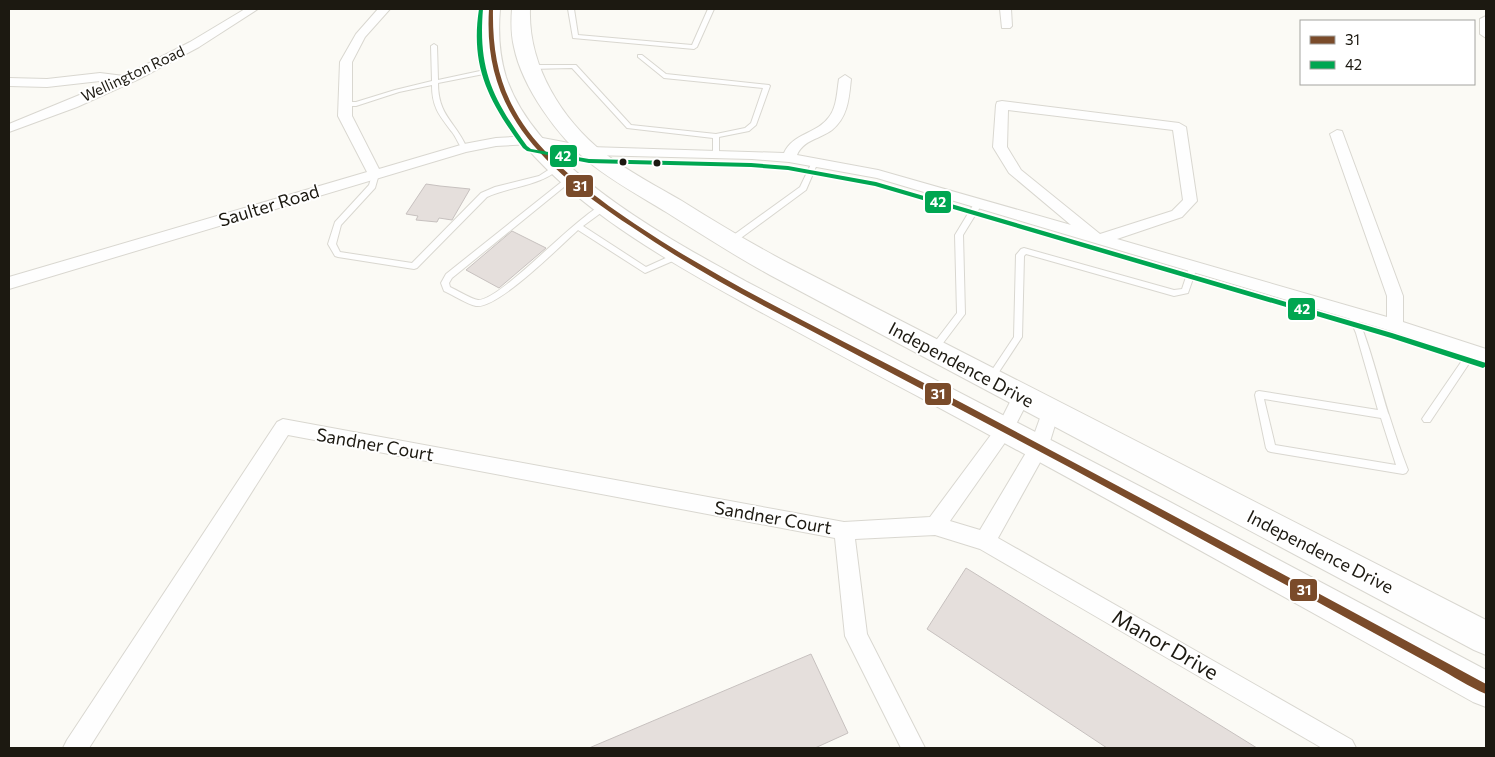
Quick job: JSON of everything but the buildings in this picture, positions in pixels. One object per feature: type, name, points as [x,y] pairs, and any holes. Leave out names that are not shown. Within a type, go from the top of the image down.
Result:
[{"type":"main road","name":"Independence Drive","points":[[491,9],[488,37],[496,82],[508,108],[532,140],[565,172],[606,205],[680,255],[734,287],[1039,448],[1486,689]]},
{"type":"main road","name":"Independence Drive","points":[[521,9],[519,17],[522,42],[542,95],[561,120],[590,151],[635,183],[731,241],[1020,397],[1486,638]]},
{"type":"street","name":"Wellington Road","points":[[9,128],[126,79],[211,36],[252,9]]},
{"type":"street","points":[[375,174],[345,116],[346,62],[360,36],[384,9]]},
{"type":"street","points":[[1005,9],[1006,26]]},
{"type":"street","points":[[1486,19],[1486,34]]},
{"type":"street","points":[[9,82],[47,83],[100,77],[126,79]]},
{"type":"street","points":[[789,158],[808,152],[816,143],[814,135],[829,126],[835,119],[842,101],[845,79]]},
{"type":"street","points":[[1002,106],[1179,127],[1190,201],[1177,214],[1098,240],[1016,173],[1000,148],[1002,106]]},
{"type":"street","points":[[1336,134],[1395,296],[1395,326]]},
{"type":"street","name":"Saulter Road","points":[[9,284],[464,148],[496,142],[532,140],[590,151],[789,158],[878,174],[1395,326],[1480,353]]},
{"type":"street","points":[[935,526],[1005,430],[1020,397]]},
{"type":"street","points":[[985,541],[1039,448],[1050,412]]},
{"type":"street","name":"Sandner Court","points":[[75,748],[282,427],[844,531]]},
{"type":"street","name":"Manor Drive","points":[[844,531],[935,526],[985,541],[1344,748]]},
{"type":"street","points":[[844,531],[856,636],[913,748]]},
{"type":"lane","points":[[571,9],[576,37],[694,47],[711,9]]},
{"type":"lane","points":[[434,46],[434,97],[438,110],[460,138],[464,148]]},
{"type":"lane","points":[[530,67],[574,66],[629,127],[716,136],[747,130],[754,124],[767,86],[664,76],[640,56]]},
{"type":"lane","points":[[345,104],[356,104],[397,91],[494,70]]},
{"type":"lane","points":[[716,136],[716,154]]},
{"type":"lane","points":[[731,241],[803,188],[815,162]]},
{"type":"lane","points":[[375,174],[372,186],[338,224],[332,244],[338,254],[414,266],[484,195],[498,189],[565,172]]},
{"type":"lane","points":[[565,172],[449,276],[445,283],[447,289],[477,304],[488,302],[509,287],[578,226],[606,205]]},
{"type":"lane","points":[[934,350],[961,314],[959,235],[978,204]]},
{"type":"lane","points":[[578,226],[645,270],[680,255]]},
{"type":"lane","points":[[989,380],[1018,337],[1020,255],[1024,250],[1174,293],[1184,291],[1193,267]]},
{"type":"lane","points":[[1352,314],[1360,333],[1403,470],[1271,448],[1259,395],[1384,414]]},
{"type":"lane","points":[[1427,419],[1480,353]]},
{"type":"transit line","name":"42","points":[[481,9],[479,48],[487,83],[513,131],[529,150],[589,161],[751,165],[788,168],[876,184],[1392,336],[1483,365]]},
{"type":"transit line","name":"31","points":[[491,9],[490,30],[495,68],[500,86],[517,119],[542,151],[569,177],[629,222],[660,243],[757,299],[1135,499],[1486,689]]}]
